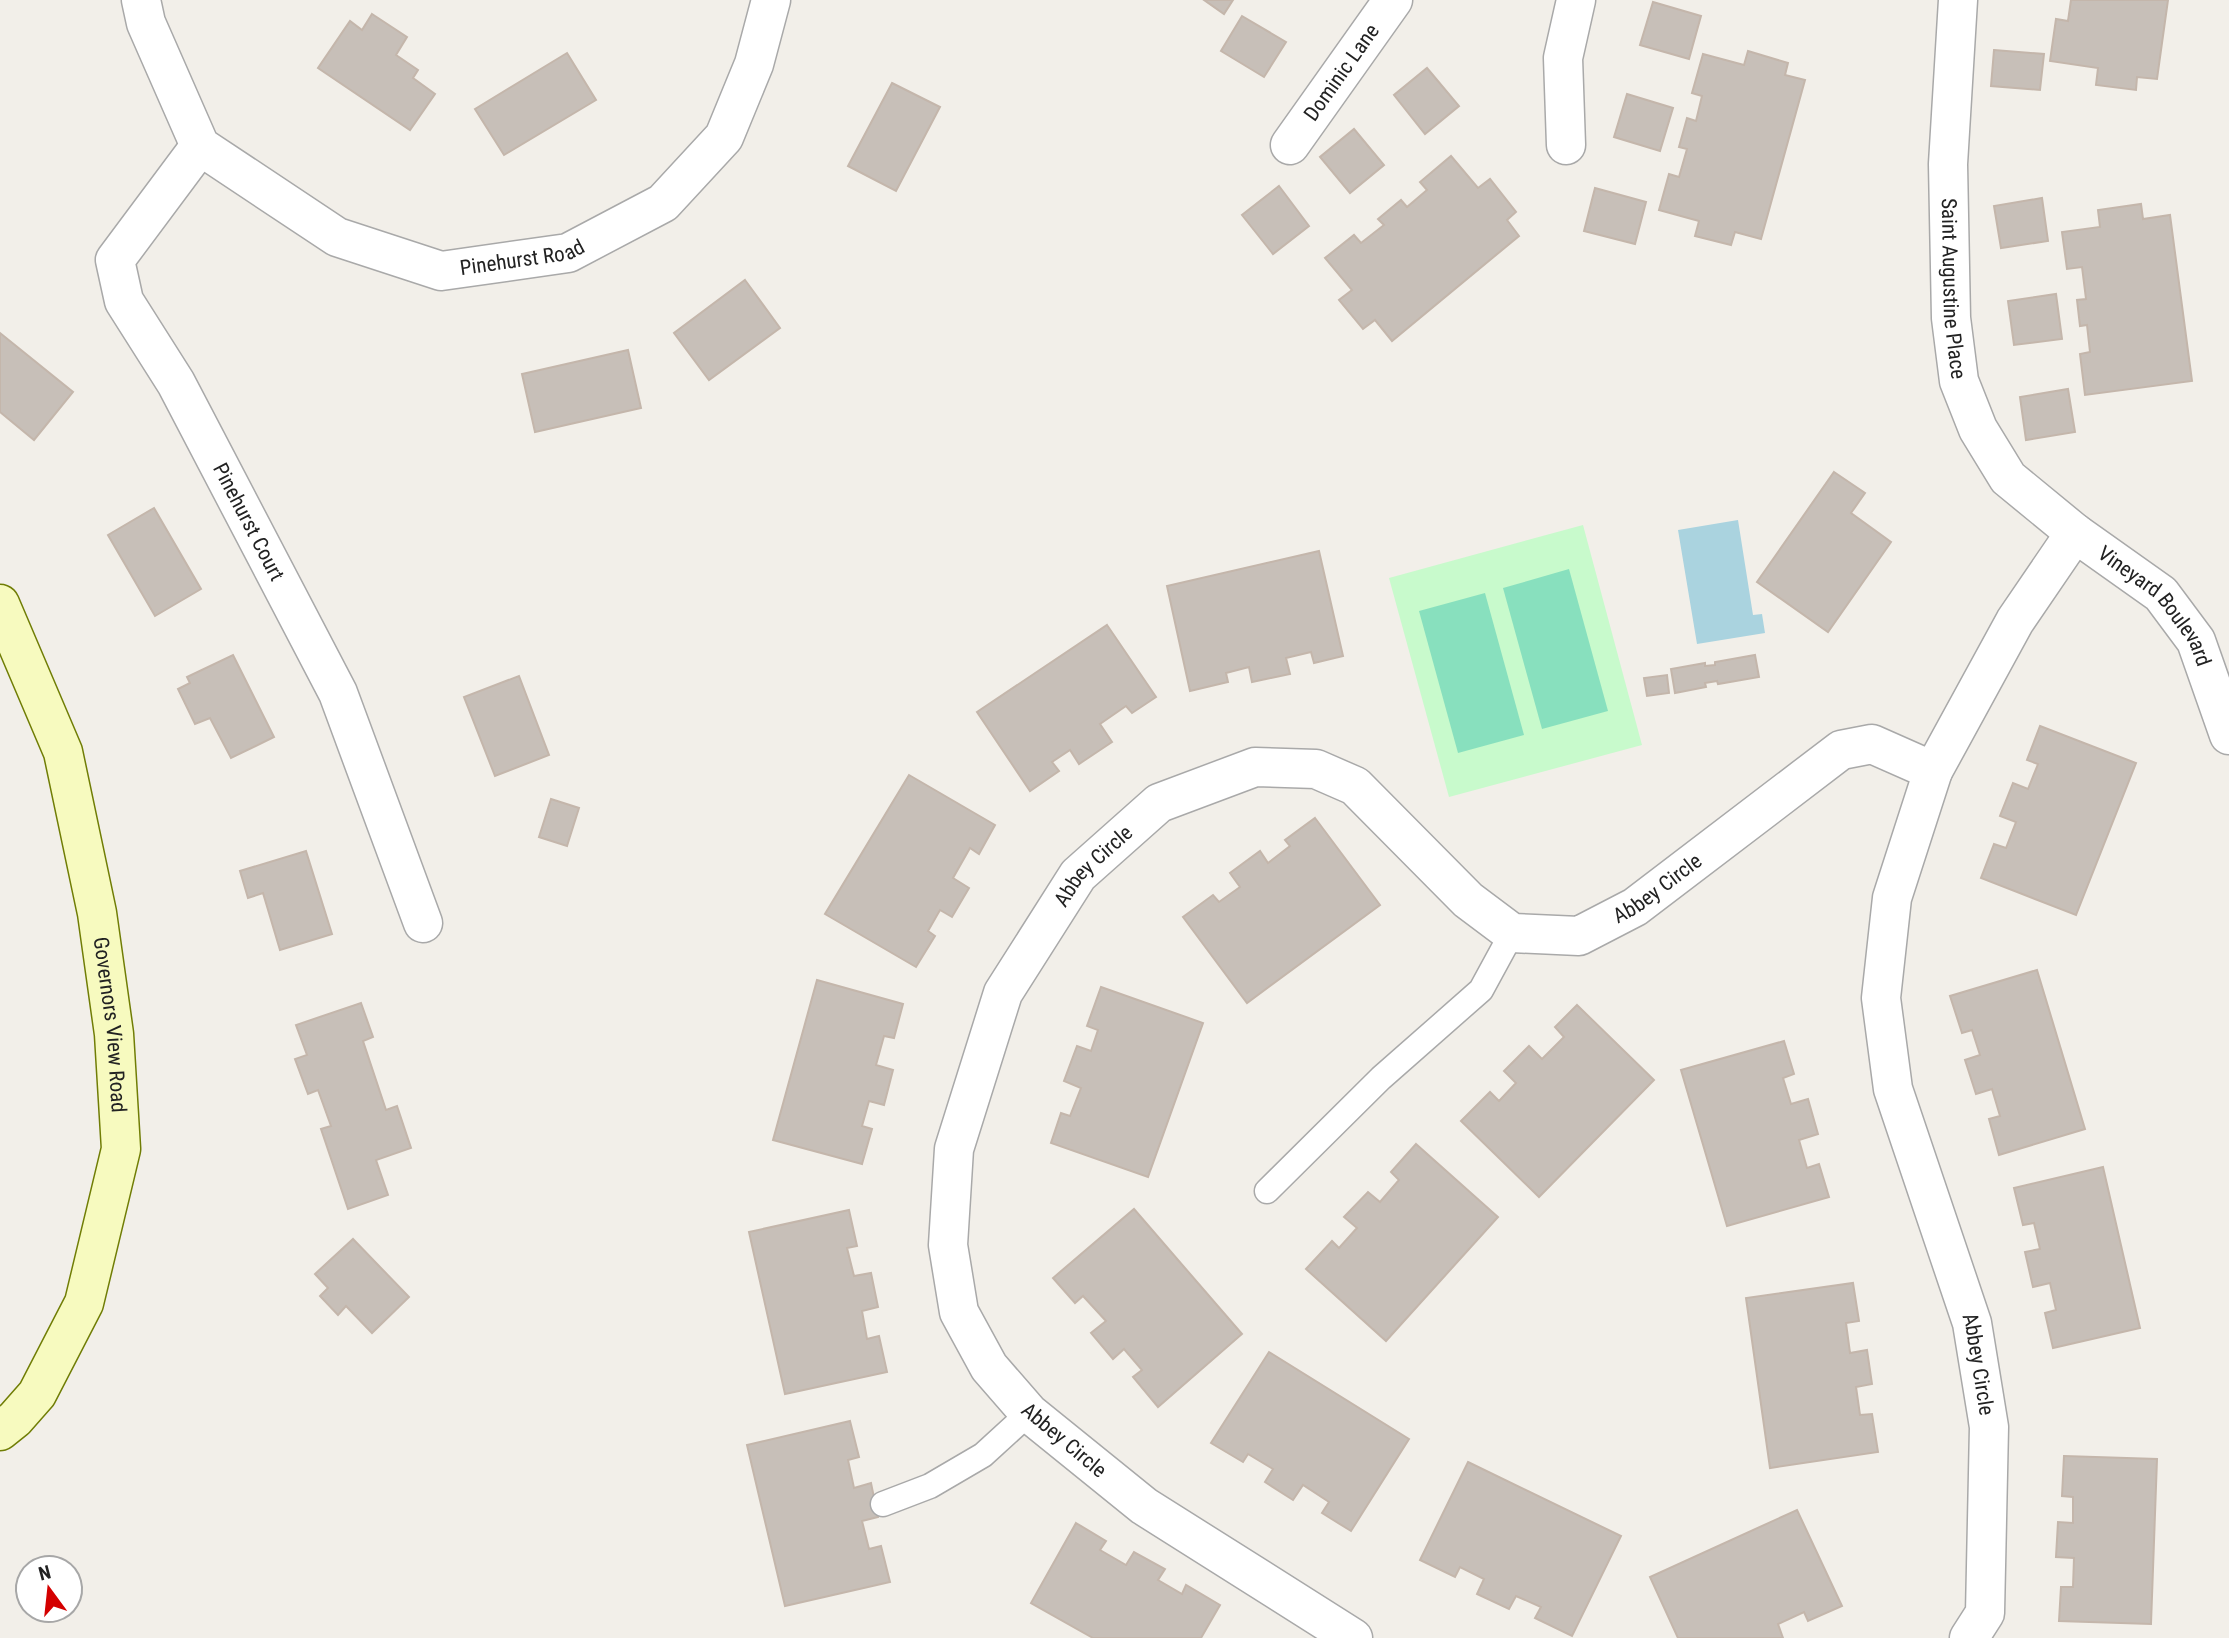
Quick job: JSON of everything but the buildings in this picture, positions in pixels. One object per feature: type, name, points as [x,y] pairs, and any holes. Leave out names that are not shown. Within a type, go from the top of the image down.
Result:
[{"type":"street","points":[[141,0],[146,23],[200,146]]},
{"type":"street","name":"Pinehurst Road","points":[[200,146],[337,237],[442,271],[568,253],[663,203],[724,137],[754,64],[771,0]]},
{"type":"street","name":"Dominic Lane","points":[[1290,145],[1393,0]]},
{"type":"street","points":[[1566,145],[1563,58],[1576,0]]},
{"type":"street","name":"Saint Augustine Place","points":[[1958,0],[1948,164],[1951,318],[1959,381],[1978,429],[2008,478],[2074,533]]},
{"type":"street","name":"Pinehurst Court","points":[[200,146],[115,260],[124,301],[176,383],[338,693],[423,923]]},
{"type":"street","name":"Vineyard Boulevard","points":[[2074,533],[2161,594],[2196,641],[2229,735]]},
{"type":"street","name":"Abbey Circle","points":[[1969,1638],[1985,1613],[1989,1427],[1972,1323],[1893,1088],[1881,998],[1892,898],[1933,771],[2015,621],[2074,533]]},
{"type":"street","name":"Governors View Road","points":[[0,604],[63,752],[97,913],[114,1034],[121,1149],[84,1303],[37,1394],[15,1419],[0,1431]]},
{"type":"street","name":"Abbey Circle","points":[[1353,1638],[1144,1506],[1029,1413],[989,1367],[959,1312],[948,1245],[954,1149],[1003,993],[1078,875],[1159,803],[1255,767],[1315,769],[1355,786],[1468,900],[1512,933],[1579,936],[1635,907],[1841,750],[1872,744],[1933,771]]},
{"type":"lane","points":[[1267,1191],[1381,1077],[1481,990],[1512,933]]},
{"type":"lane","points":[[883,1504],[930,1486],[982,1455],[1029,1413]]},
{"type":"green space","points":[[1583,525],[1642,745],[1449,797],[1389,578]]},
{"type":"green space","points":[[1569,569],[1608,711],[1542,729],[1503,588]]},
{"type":"green space","points":[[1485,593],[1524,735],[1458,753],[1419,611]]},
{"type":"water","points":[[1738,520],[1753,615],[1762,614],[1765,633],[1697,644],[1678,530]]}]
